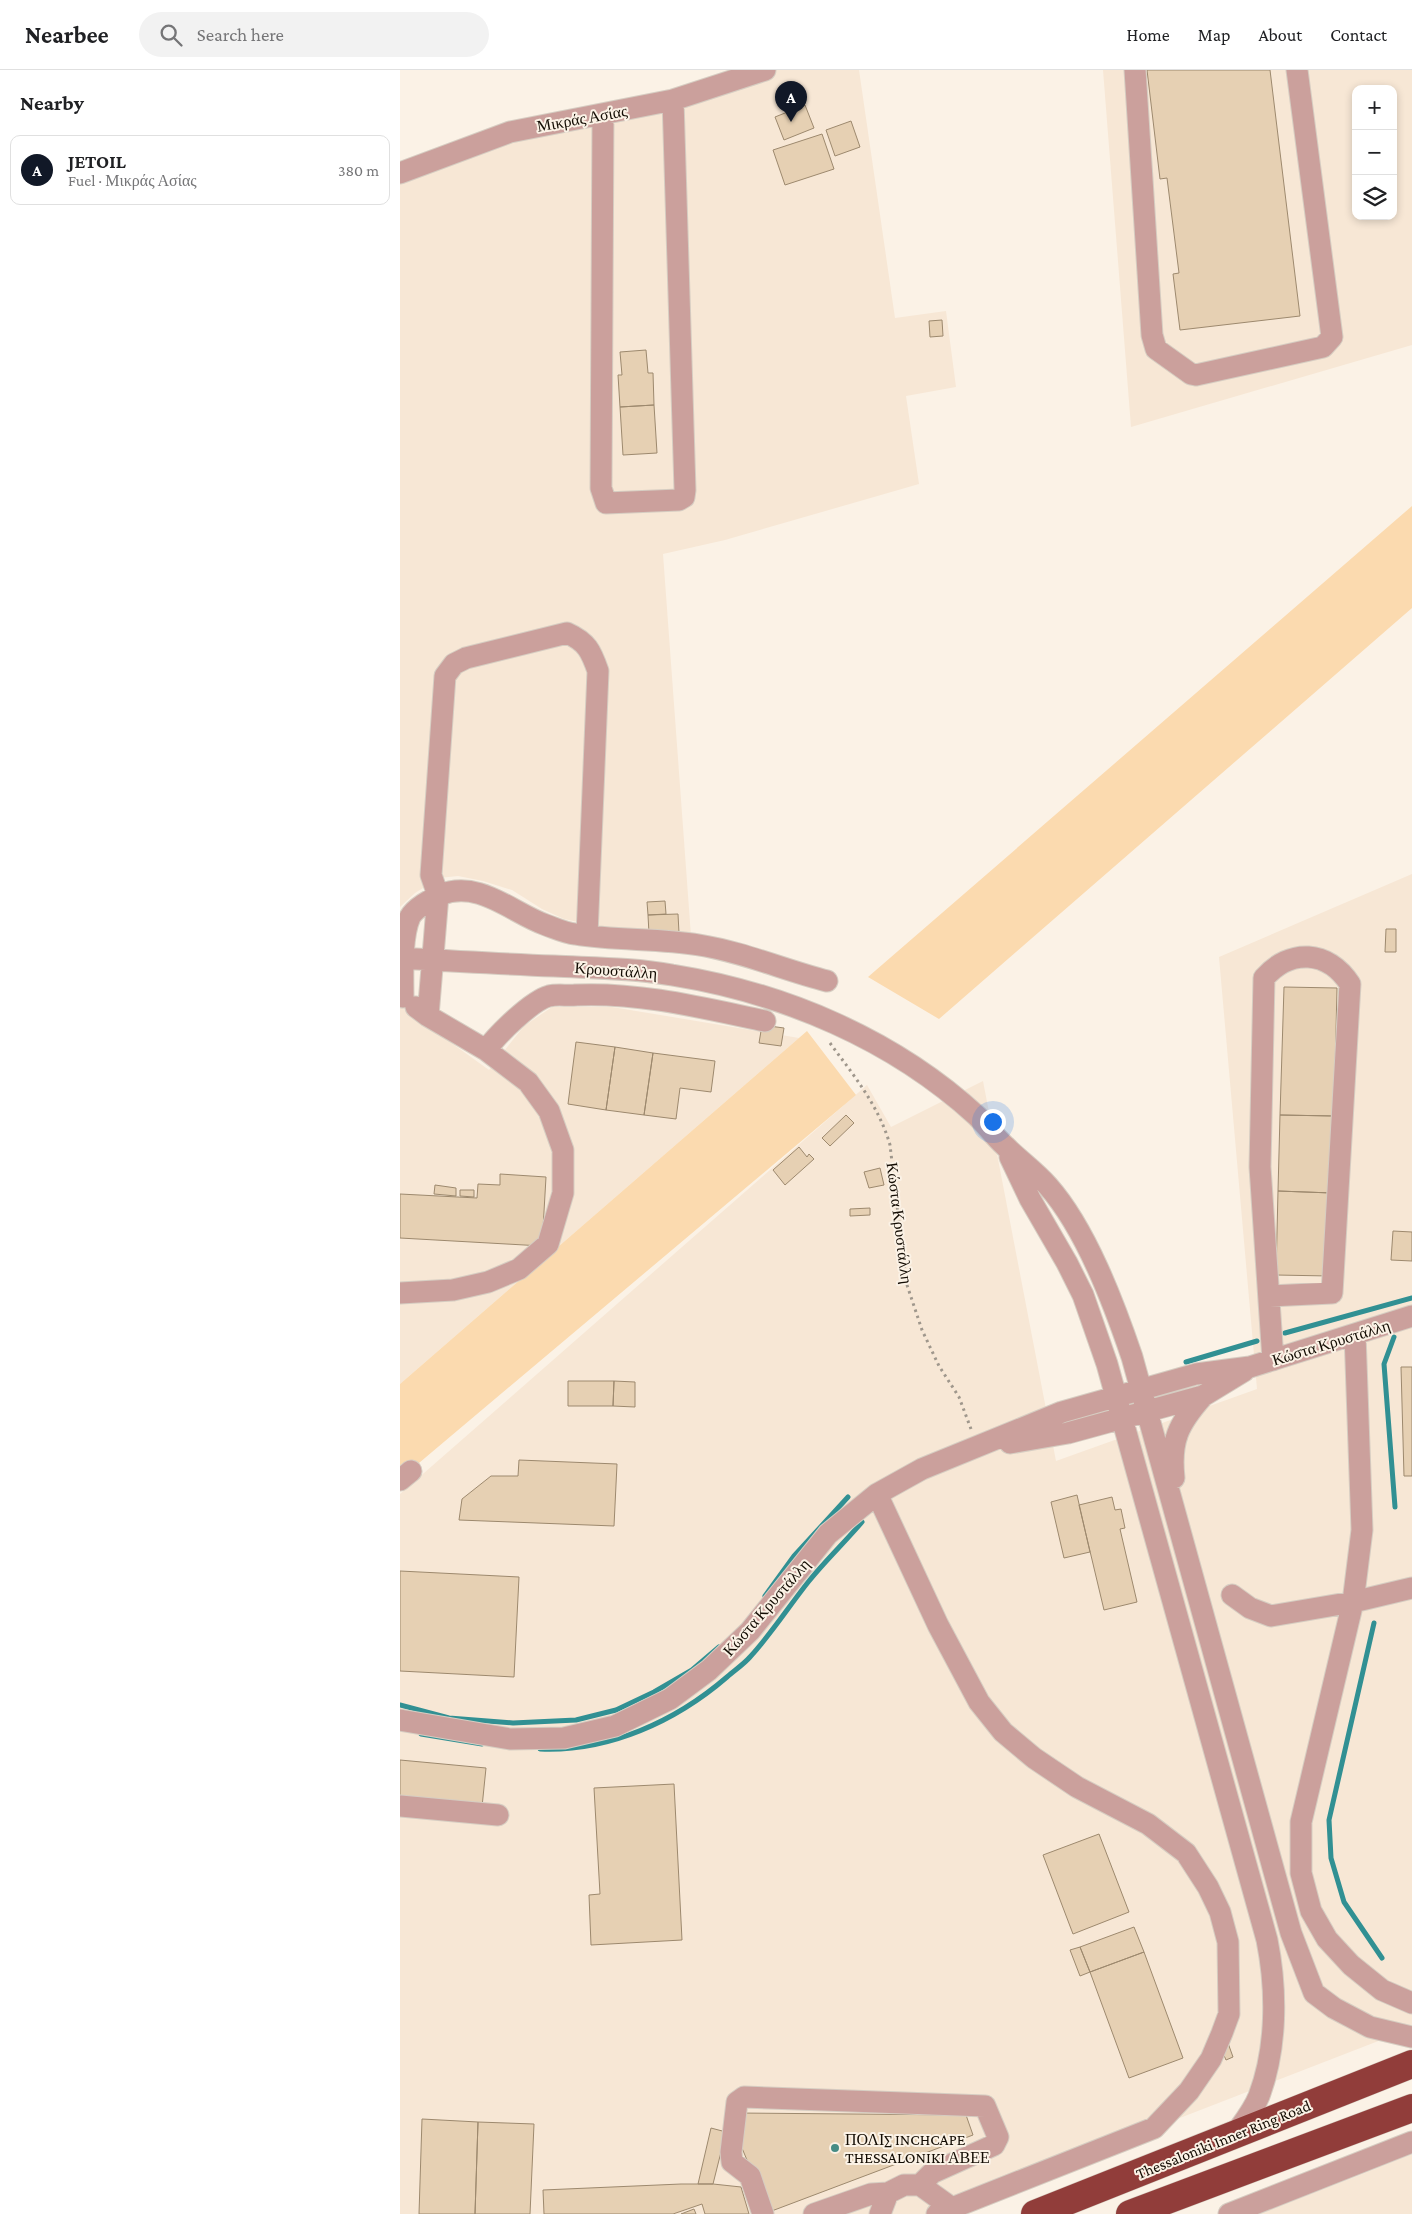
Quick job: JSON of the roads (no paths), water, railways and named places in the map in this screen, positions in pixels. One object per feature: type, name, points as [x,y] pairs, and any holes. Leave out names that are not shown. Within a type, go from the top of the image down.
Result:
[{"type":"highway","name":"Thessaloniki Inner Ring Road","points":[[1035,2214],[1412,2064]]},
{"type":"highway","points":[[1130,2214],[1154,2208],[1412,2108]]},
{"type":"street","name":"Μικράς Ασίας","points":[[400,173],[510,132],[602,116],[673,100],[765,70]]},
{"type":"street","points":[[1135,70],[1152,335],[1156,349],[1191,374],[1196,375],[1323,347],[1332,337],[1297,70]]},
{"type":"street","points":[[602,116],[601,488],[606,502],[680,500],[684,497],[685,490],[673,100]]},
{"type":"street","points":[[428,1016],[438,896],[431,875],[445,676],[454,664],[466,658],[567,634],[582,640],[592,656],[598,671],[586,935]]},
{"type":"street","points":[[400,1293],[453,1290],[488,1282],[519,1269],[548,1244],[563,1193],[563,1150],[549,1111],[528,1082],[486,1050],[428,1016],[401,995],[402,958],[410,918],[420,907],[438,896],[449,892],[479,893],[497,899],[534,920],[573,934],[700,945],[758,959],[827,981]]},
{"type":"street","points":[[1269,1296],[1332,1293],[1350,984],[1344,975],[1327,962],[1306,957],[1287,960],[1270,970],[1264,978],[1260,1167],[1273,1360]]},
{"type":"street","name":"Κρουστάλλη","points":[[402,958],[670,974],[738,988],[827,1030],[854,1032],[916,1068],[978,1117],[1004,1146]]},
{"type":"street","points":[[486,1050],[497,1036],[533,1005],[549,996],[602,994],[672,1002],[764,1020]]},
{"type":"street","points":[[1004,1146],[1049,1186],[1089,1251],[1121,1324],[1141,1389],[1291,1933],[1314,1993],[1334,2008],[1370,2027],[1412,2037]]},
{"type":"street","points":[[1004,1146],[1030,1199],[1067,1263],[1096,1329],[1267,1940],[1272,1966],[1272,2039],[1268,2066],[1258,2097],[1234,2136]]},
{"type":"street","name":"Κώστα Κρυστάλλη","points":[[400,1720],[510,1739],[564,1738],[615,1726],[670,1700],[709,1670],[750,1631],[828,1534],[877,1494],[922,1469],[1062,1412],[1196,1374],[1250,1367],[1412,1316]]},
{"type":"street","points":[[1355,1334],[1362,1530],[1354,1602],[1301,1822],[1301,1873],[1311,1911],[1328,1939],[1351,1965],[1382,1990],[1412,2003]]},
{"type":"street","name":"Κώστα Κρυστάλλη","points":[[972,1450],[1068,1433],[1203,1396],[1250,1367]]},
{"type":"street","points":[[1179,1531],[1173,1446],[1179,1428],[1187,1414],[1203,1396]]},
{"type":"street","points":[[877,1494],[938,1625],[979,1702],[1003,1732],[1034,1758],[1077,1787],[1148,1824],[1186,1853],[1208,1886],[1220,1912],[1228,1942],[1229,2014],[1222,2033],[1211,2059],[1189,2091],[1154,2128],[944,2211],[920,2185]]},
{"type":"street","points":[[1232,1595],[1250,1608],[1271,1616],[1354,1602],[1412,1588]]},
{"type":"street","points":[[400,1806],[498,1815]]},
{"type":"street","points":[[763,2214],[750,2176],[732,2162],[731,2152],[737,2102],[744,2097],[985,2106],[998,2137],[994,2145],[932,2173],[920,2185],[904,2185],[888,2193],[871,2194],[814,2214]]},
{"type":"street","points":[[1229,2214],[1412,2142]]},
{"type":"street","points":[[880,2214],[888,2193]]},
{"type":"waterway","points":[[1285,1333],[1412,1298]]},
{"type":"waterway","points":[[1394,1337],[1384,1364],[1395,1507]]},
{"type":"waterway","points":[[1186,1362],[1257,1341]]},
{"type":"waterway","points":[[765,1596],[794,1556],[848,1497]]},
{"type":"waterway","points":[[540,1749],[566,1749],[591,1745],[640,1731],[664,1720],[707,1693],[750,1657],[815,1574],[862,1522]]},
{"type":"waterway","points":[[1374,1623],[1329,1820],[1331,1858],[1344,1902],[1382,1958]]},
{"type":"waterway","points":[[400,1705],[449,1718],[513,1723],[576,1720],[616,1710],[654,1692],[692,1670],[719,1647]]},
{"type":"waterway","points":[[421,1734],[482,1744]]},
{"type":"place","name":"JETOIL","points":[[791,122]]},
{"type":"place","name":"ΠΟΛΙΣ INCHCAPE THESSALONIKI ΑΒΕΕ","points":[[835,2148]]}]
